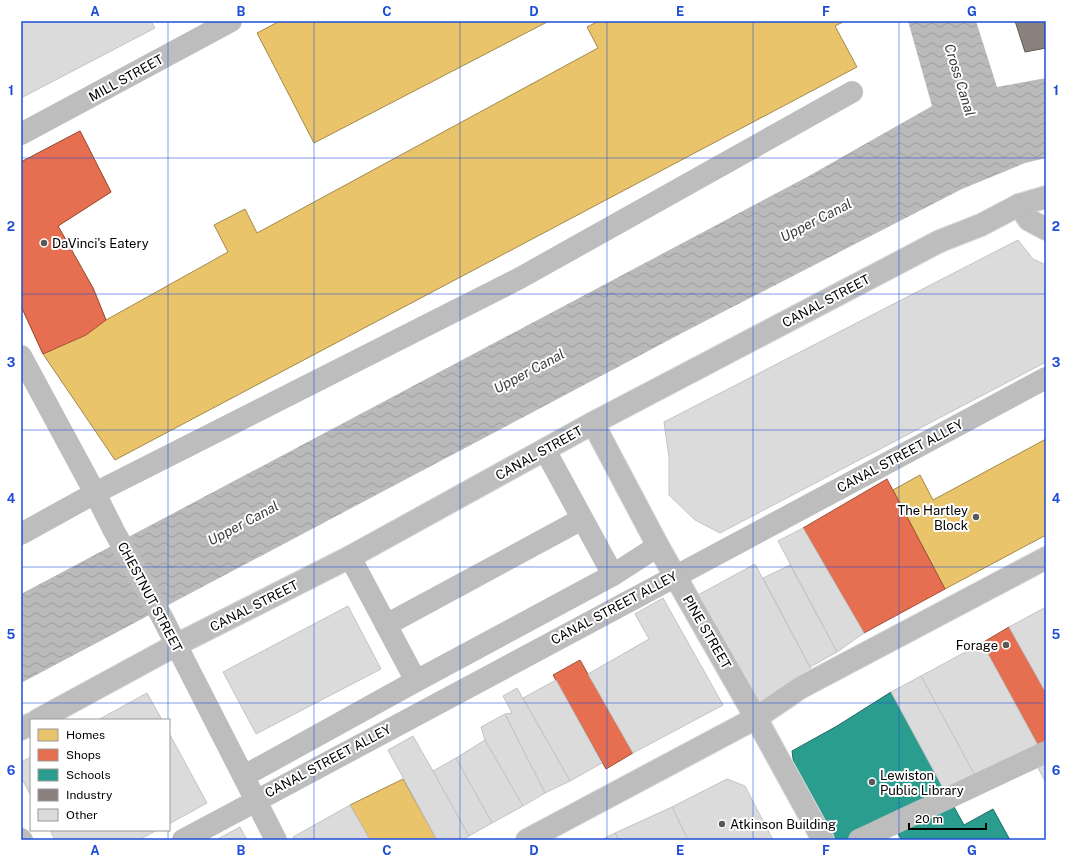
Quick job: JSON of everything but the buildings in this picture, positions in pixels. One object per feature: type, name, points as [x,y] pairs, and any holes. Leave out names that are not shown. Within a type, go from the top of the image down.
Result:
[{"type":"main road","name":"MILL STREET","points":[[21,134],[231,21]]},
{"type":"main road","points":[[21,534],[95,493],[520,278],[852,92]]},
{"type":"main road","name":"CANAL STREET","points":[[40,719],[176,646],[350,557],[544,450],[940,241],[981,225],[1019,205],[1046,197]]},
{"type":"main road","points":[[1019,205],[1029,220],[1046,229]]},
{"type":"main road","name":"CHESTNUT STREET","points":[[21,356],[114,531],[162,617],[276,840]]},
{"type":"main road","name":"CANAL STREET ALLEY","points":[[183,840],[1046,378]]},
{"type":"main road","name":"PINE STREET","points":[[593,424],[658,546],[756,718],[823,840]]},
{"type":"main road","points":[[544,450],[613,575]]},
{"type":"main road","points":[[386,625],[582,519]]},
{"type":"main road","points":[[244,776],[613,575],[658,546]]},
{"type":"main road","points":[[350,557],[416,681]]},
{"type":"main road","points":[[527,840],[756,718],[800,688],[1046,558]]},
{"type":"main road","points":[[21,729],[30,724]]},
{"type":"main road","points":[[859,840],[1046,752]]},
{"type":"water","points":[[908,21],[976,21],[997,87],[1046,78],[1046,158],[1025,163],[962,189],[686,331],[21,683],[21,594],[807,177],[932,106]]},
{"type":"place","name":"DaVinci's Eatery","points":[[44,243]]},
{"type":"place","name":"The Hartley Block","points":[[976,517]]},
{"type":"place","name":"Forage","points":[[1006,645]]},
{"type":"place","name":"Lewiston Public Library","points":[[872,782]]},
{"type":"place","name":"Atkinson Building","points":[[722,824]]},
{"type":"water label","name":"Cross Canal","points":[[960,80]]},
{"type":"water label","name":"Upper Canal","points":[[816,220]]},
{"type":"water label","name":"Upper Canal","points":[[529,371]]},
{"type":"water label","name":"Upper Canal","points":[[243,523]]}]
